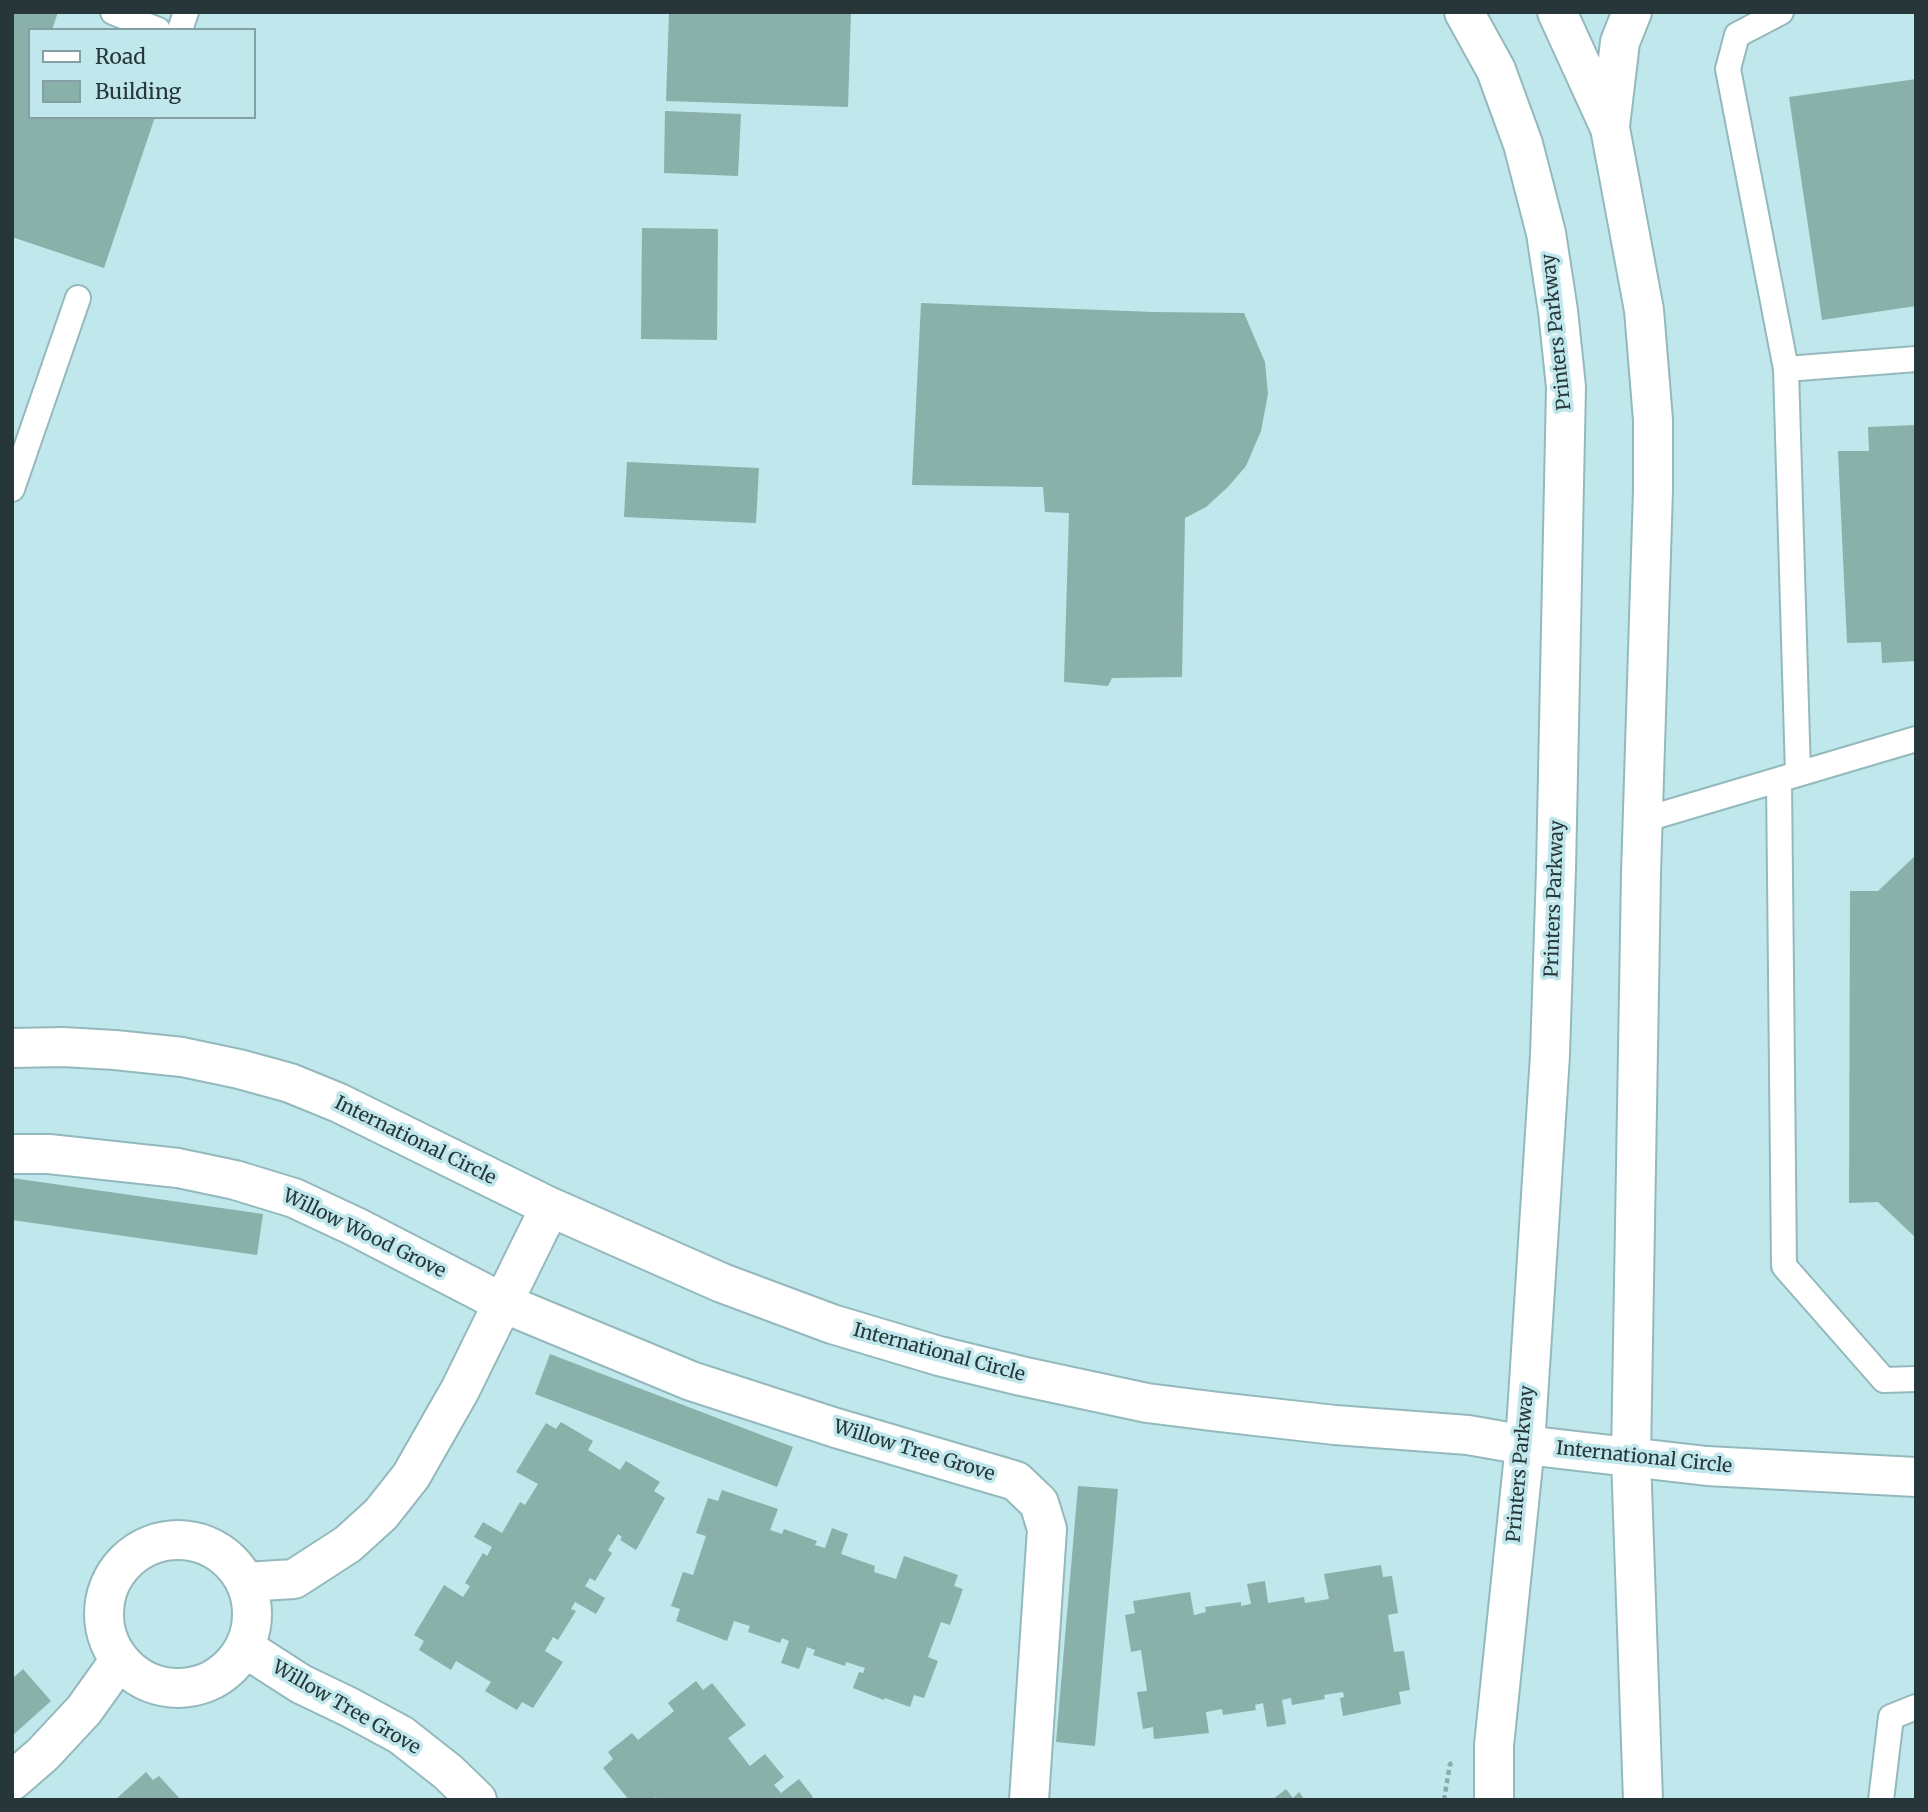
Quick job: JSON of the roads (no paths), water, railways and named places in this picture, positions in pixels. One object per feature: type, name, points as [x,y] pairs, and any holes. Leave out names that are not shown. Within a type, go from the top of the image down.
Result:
[{"type":"street","name":"Printers Parkway","points":[[1464,12],[1496,70],[1523,144],[1546,233],[1566,387],[1550,1042],[1525,1445],[1494,1745],[1494,1800]]},
{"type":"street","points":[[1557,12],[1609,128],[1644,310],[1653,420],[1632,1458],[1643,1800]]},
{"type":"street","points":[[1609,128],[1620,42],[1632,12]]},
{"type":"street","name":"International Circle","points":[[12,1048],[63,1047],[182,1057],[290,1083],[339,1103],[550,1207],[722,1283],[832,1324],[939,1356],[1010,1373],[1147,1403],[1335,1425],[1468,1436],[1707,1466],[1916,1477]]},
{"type":"street","name":"Willow Wood Grove","points":[[12,1154],[49,1154],[110,1160],[178,1168],[235,1180],[294,1198],[503,1303]]},
{"type":"street","points":[[245,1582],[294,1578],[348,1544],[381,1514],[411,1476],[460,1390],[550,1207]]},
{"type":"street","name":"Willow Tree Grove","points":[[503,1303],[691,1381],[836,1428],[1016,1481],[1039,1503],[1047,1529],[1029,1800]]},
{"type":"street","points":[[170,1540],[193,1541],[215,1550],[233,1564],[245,1582],[252,1604],[251,1627],[245,1648],[231,1667],[209,1682],[186,1689],[161,1687],[138,1677],[119,1661],[108,1641],[103,1618],[106,1596],[114,1575],[129,1558],[149,1546],[170,1540]]},
{"type":"street","name":"Willow Tree Grove","points":[[245,1648],[301,1685],[401,1735],[448,1772],[477,1800]]},
{"type":"street","points":[[12,1782],[43,1754],[84,1710],[119,1661]]},
{"type":"lane","points":[[113,12],[153,28]]},
{"type":"lane","points":[[1781,12],[1737,35],[1728,69],[1786,369],[1789,777],[1784,1266],[1884,1380],[1916,1379]]},
{"type":"lane","points":[[12,489],[78,298]]},
{"type":"lane","points":[[1786,369],[1916,359]]},
{"type":"lane","points":[[1643,820],[1916,739]]},
{"type":"lane","points":[[1881,1800],[1891,1717],[1916,1707]]}]
